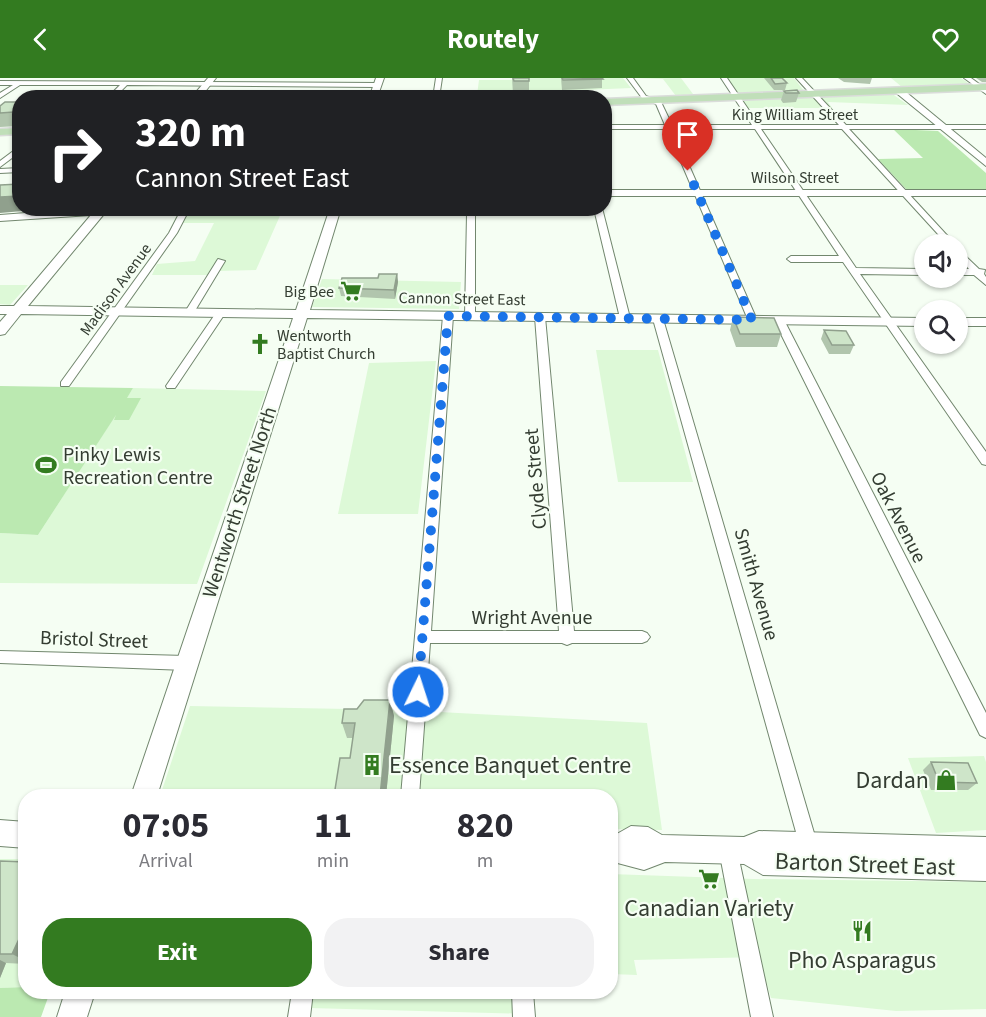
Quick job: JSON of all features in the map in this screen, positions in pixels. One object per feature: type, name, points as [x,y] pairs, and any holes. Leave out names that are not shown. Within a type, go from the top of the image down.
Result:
[{"type":"main road","points":[[886,80],[986,163]]},
{"type":"main road","points":[[612,102],[898,90],[984,89]]},
{"type":"main road","name":"Wilson Street","points":[[612,193],[986,193]]},
{"type":"main road","points":[[0,218],[25,216]]},
{"type":"main road","points":[[0,331],[96,216]]},
{"type":"main road","name":"Wentworth Street North","points":[[146,789],[334,216]]},
{"type":"main road","name":"Cannon Street East","points":[[0,310],[914,322]]},
{"type":"main road","points":[[968,322],[986,322]]},
{"type":"main road","points":[[0,833],[18,834]]},
{"type":"main road","name":"Barton Street East","points":[[618,849],[633,856],[650,857],[655,854],[657,848],[737,851],[763,861],[811,853],[986,850]]},
{"type":"main road","name":"Barton Street East","points":[[811,853],[986,867]]},
{"type":"main road","points":[[72,1017],[78,999]]},
{"type":"street","points":[[0,96],[25,78]]},
{"type":"street","points":[[630,78],[644,97],[659,103],[752,320]]},
{"type":"street","points":[[724,78],[853,271],[986,461]]},
{"type":"street","points":[[799,78],[942,234]]},
{"type":"street","points":[[967,78],[984,89]]},
{"type":"street","points":[[0,83],[378,82]]},
{"type":"street","points":[[120,90],[126,84]]},
{"type":"street","name":"King William Street","points":[[612,127],[986,127]]},
{"type":"street","points":[[0,165],[12,155]]},
{"type":"street","name":"Madison Avenue","points":[[65,384],[173,233],[182,216]]},
{"type":"street","points":[[470,316],[471,216]]},
{"type":"street","points":[[600,216],[625,318]]},
{"type":"street","points":[[791,259],[845,259]]},
{"type":"street","points":[[190,312],[220,261]]},
{"type":"street","points":[[968,261],[981,272],[986,282]]},
{"type":"street","points":[[853,271],[914,272]]},
{"type":"street","points":[[171,386],[221,312]]},
{"type":"street","points":[[411,789],[448,316]]},
{"type":"street","name":"Clyde Street","points":[[540,317],[567,639]]},
{"type":"street","name":"Smith Avenue","points":[[658,319],[811,853]]},
{"type":"street","name":"Oak Avenue","points":[[779,320],[986,730]]},
{"type":"street","name":"Wright Avenue","points":[[422,637],[642,638]]},
{"type":"street","name":"Bristol Street","points":[[0,657],[186,663]]},
{"type":"street","points":[[737,851],[762,1017]]},
{"type":"street","points":[[299,1017],[302,999]]},
{"type":"street","points":[[524,999],[524,1017]]},
{"type":"shaded area","points":[[528,78],[623,78],[631,88],[478,90],[479,80],[528,80]]},
{"type":"shaded area","points":[[635,78],[681,78],[693,94],[676,96],[663,79]]},
{"type":"shaded area","points":[[727,78],[794,78],[804,91],[738,93]]},
{"type":"shaded area","points":[[891,78],[961,78],[971,85],[902,87]]},
{"type":"shaded area","points":[[891,93],[908,105],[828,102],[832,108],[747,108],[741,97]]},
{"type":"shaded area","points":[[177,216],[280,216],[256,270],[218,271],[215,275],[152,275],[157,264],[195,261],[214,223],[173,223]]},
{"type":"shaded area","points":[[322,279],[461,282],[459,309],[312,307]]},
{"type":"shaded area","points":[[0,285],[28,285],[10,305],[0,304]]},
{"type":"shaded area","points":[[596,350],[658,350],[693,482],[618,482]]},
{"type":"shaded area","points":[[436,361],[418,514],[338,514],[369,363]]},
{"type":"shaded area","points":[[133,388],[266,391],[197,584],[0,583],[0,533],[38,535]]},
{"type":"shaded area","points":[[190,706],[402,710],[647,723],[662,830],[618,829],[618,789],[162,789]]},
{"type":"shaded area","points":[[984,756],[986,762],[986,830],[936,833],[908,758]]},
{"type":"shaded area","points":[[0,859],[18,859],[18,987],[0,988]]},
{"type":"shaded area","points":[[618,874],[754,879],[986,882],[986,1009],[896,1011],[771,998],[759,957],[634,960],[637,975],[618,974]]},
{"type":"shaded area","points":[[312,999],[532,999],[533,1014],[310,1008]]},
{"type":"green space","points":[[893,129],[938,131],[986,173],[986,190],[907,190],[878,159],[923,158]]},
{"type":"green space","points":[[0,386],[133,388],[127,398],[141,398],[129,420],[114,420],[116,415],[38,535],[0,533]]},
{"type":"green space","points":[[18,987],[18,999],[47,999],[41,1017],[0,1017],[0,988]]},
{"type":"building","points":[[513,78],[529,78],[529,81],[514,81]]},
{"type":"building","points":[[562,78],[602,78],[603,79],[563,80]]},
{"type":"building","points":[[771,78],[782,78],[787,83],[775,84]]},
{"type":"building","points":[[797,90],[799,93],[784,91]]},
{"type":"building","points":[[5,102],[12,102],[12,112],[0,113],[0,106]]},
{"type":"building","points":[[12,184],[12,196],[0,197],[0,185]]},
{"type":"building","points":[[379,274],[397,274],[394,290],[339,288],[342,278],[378,278]]},
{"type":"building","points":[[733,317],[774,318],[781,334],[740,334]]},
{"type":"building","points":[[824,330],[846,331],[854,345],[832,345]]},
{"type":"building","name":"Essence Banquet Centre","points":[[364,700],[390,700],[381,789],[335,789],[340,758],[350,758],[355,723],[342,723],[344,709],[357,709]]},
{"type":"building","points":[[931,762],[968,763],[977,783],[939,782]]},
{"type":"building","points":[[0,861],[18,862],[18,941],[12,954],[0,954]]},
{"type":"place","name":"Big Bee","points":[[351,291]]},
{"type":"place","name":"Wentworth Baptist Church","points":[[260,344]]},
{"type":"place","name":"Pinky Lewis Recreation Centre","points":[[46,465]]},
{"type":"place","name":"Essence Banquet Centre","points":[[372,765]]},
{"type":"place","name":"Dardan","points":[[946,780]]},
{"type":"place","name":"Canadian Variety","points":[[709,879]]},
{"type":"place","name":"Pho Asparagus","points":[[862,931]]},
{"type":"route","points":[[418,692],[448,316],[752,320],[688,171]]}]
